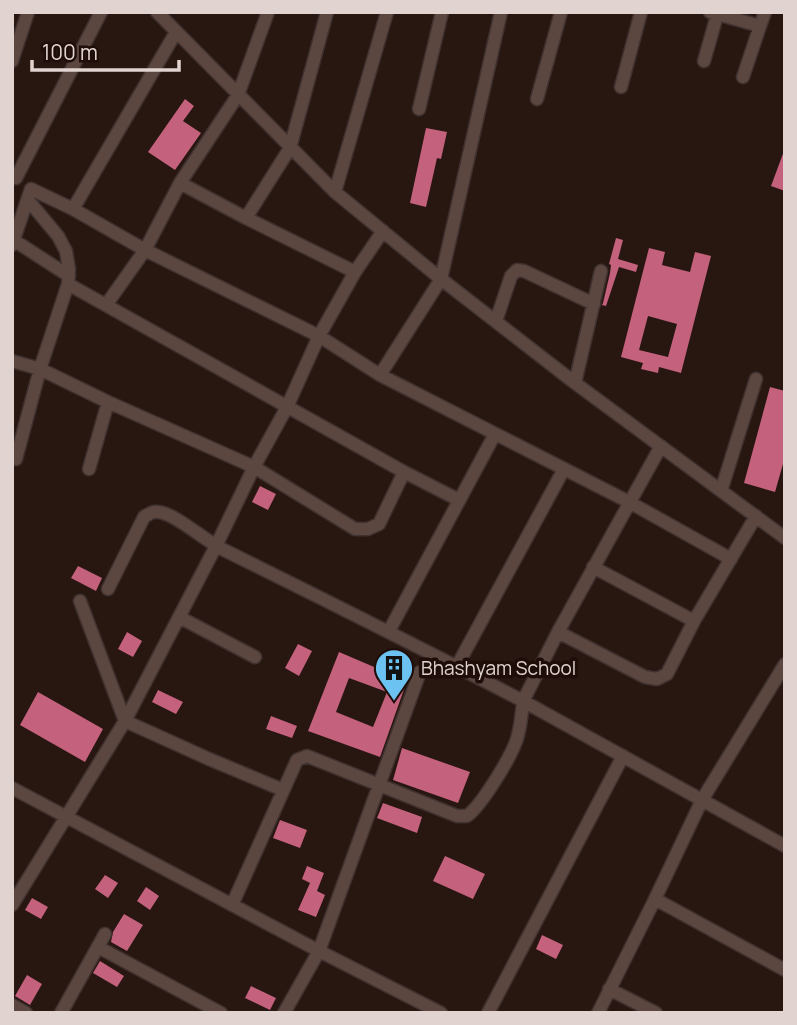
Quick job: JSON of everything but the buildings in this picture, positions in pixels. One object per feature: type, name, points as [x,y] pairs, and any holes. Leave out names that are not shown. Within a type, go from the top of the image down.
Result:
[{"type":"street","points":[[12,61],[28,12]]},
{"type":"street","points":[[16,459],[40,369],[69,280],[69,269],[66,251],[58,236],[14,177],[101,12]]},
{"type":"street","points":[[157,12],[335,192],[575,383],[785,538]]},
{"type":"street","points":[[107,306],[145,250],[180,183],[238,95],[268,12]]},
{"type":"street","points":[[246,218],[290,148],[327,12]]},
{"type":"street","points":[[335,192],[387,12]]},
{"type":"street","points":[[419,109],[443,12]]},
{"type":"street","points":[[380,375],[441,279],[501,12]]},
{"type":"street","points":[[537,99],[561,12]]},
{"type":"street","points":[[621,87],[641,12]]},
{"type":"street","points":[[743,77],[765,12]]},
{"type":"street","points":[[704,61],[715,13],[760,26]]},
{"type":"street","points":[[73,208],[176,32]]},
{"type":"street","points":[[180,183],[355,272]]},
{"type":"street","points":[[29,195],[73,208],[145,250],[319,336],[380,375],[629,502],[731,559]]},
{"type":"street","points":[[29,195],[13,241],[107,306],[459,500]]},
{"type":"street","points":[[12,905],[125,721],[254,467],[288,407],[319,336],[355,272],[383,231]]},
{"type":"street","points":[[496,321],[512,276],[517,270],[594,304]]},
{"type":"street","points":[[575,383],[601,271]]},
{"type":"street","points":[[12,361],[40,369],[254,467],[355,529],[368,530],[379,524],[404,472]]},
{"type":"street","points":[[721,491],[756,379]]},
{"type":"street","points":[[89,469],[108,402]]},
{"type":"street","points":[[389,631],[495,434]]},
{"type":"street","points":[[232,905],[297,760],[307,756],[457,816],[467,816],[480,802],[514,748],[523,701],[593,567],[661,446]]},
{"type":"street","points":[[457,666],[564,469]]},
{"type":"street","points":[[108,589],[144,517],[151,512],[161,512],[216,546],[523,701],[785,846]]},
{"type":"street","points":[[558,632],[645,677],[657,679],[667,674],[694,621],[756,516]]},
{"type":"street","points":[[593,567],[694,621]]},
{"type":"street","points":[[80,601],[125,721],[283,790]]},
{"type":"street","points":[[179,617],[255,657]]},
{"type":"street","points":[[598,1013],[702,800],[785,664]]},
{"type":"street","points":[[284,1013],[319,950],[420,672]]},
{"type":"street","points":[[488,1013],[623,756]]},
{"type":"street","points":[[12,788],[441,1013]]},
{"type":"street","points":[[655,899],[785,970]]},
{"type":"street","points":[[61,1013],[105,934]]},
{"type":"street","points":[[98,947],[221,1013]]},
{"type":"street","points":[[609,989],[656,1013]]},
{"type":"street","points":[[12,1005],[26,1013]]},
{"type":"place","name":"Bhashyam School","points":[[394,702]]}]
